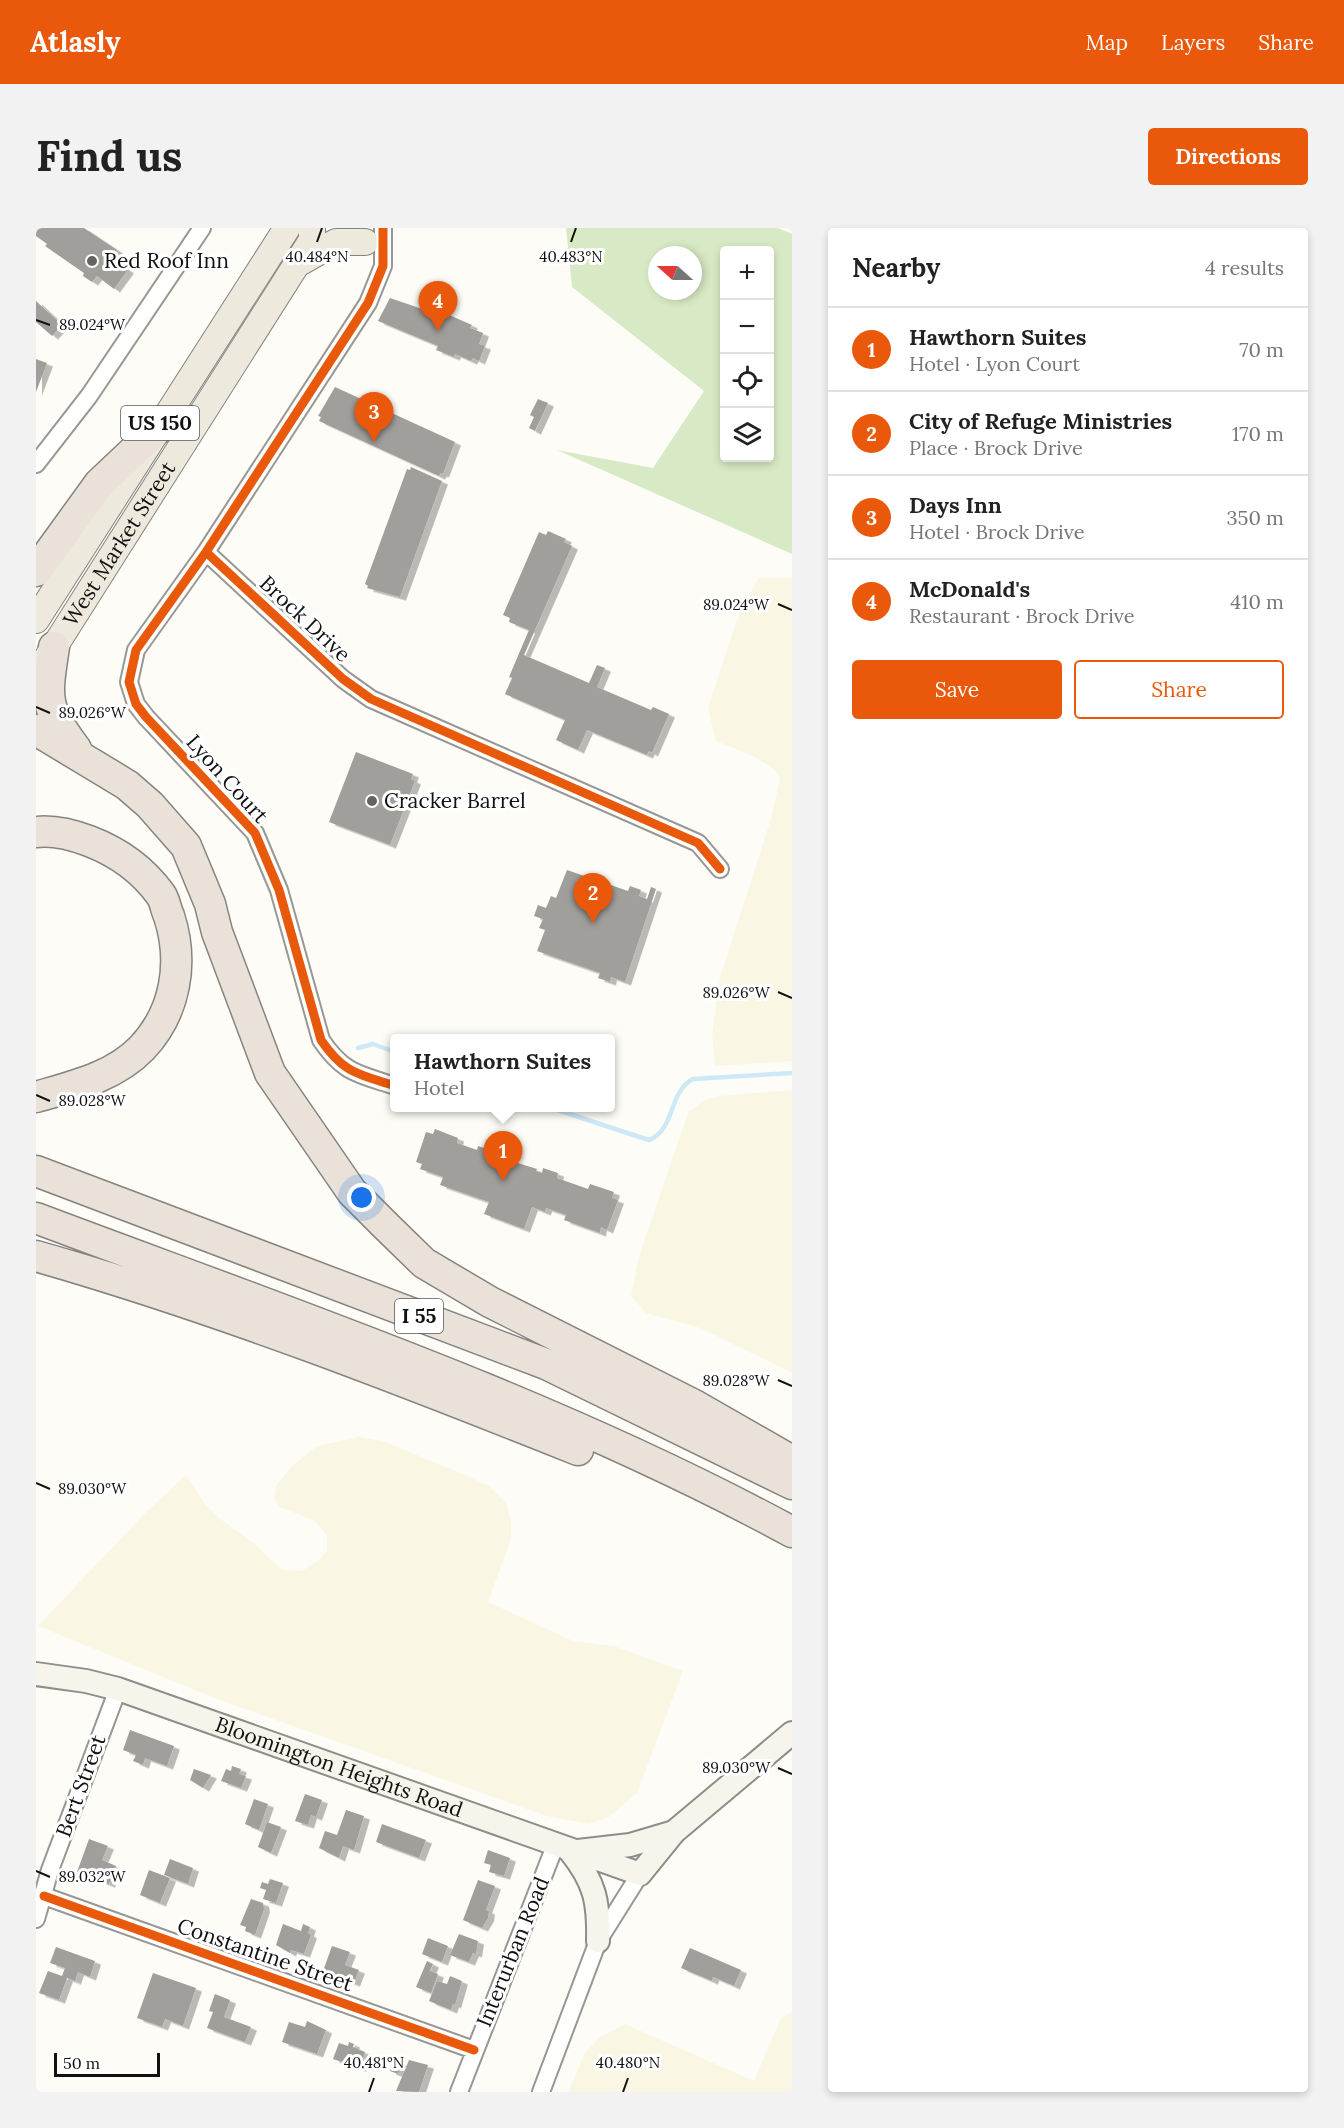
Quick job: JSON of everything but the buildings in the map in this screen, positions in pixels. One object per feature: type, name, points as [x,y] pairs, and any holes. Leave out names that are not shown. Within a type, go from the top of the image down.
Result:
[{"type":"highway","points":[[36,572],[99,484],[155,431]]},
{"type":"highway","points":[[54,647],[48,701],[54,720],[82,756]]},
{"type":"highway","points":[[36,730],[127,785],[150,805],[186,846],[210,904],[217,932],[270,1073],[352,1192],[424,1263],[490,1302],[686,1401],[792,1461]]},
{"type":"highway","points":[[36,832],[81,838],[107,848],[136,867],[162,897],[175,936],[176,965],[173,995],[161,1023],[142,1048],[98,1078],[36,1097]]},
{"type":"highway","name":"I 55","points":[[36,1171],[546,1364],[792,1484]]},
{"type":"highway","name":"I 55","points":[[36,1218],[385,1349],[530,1407],[669,1471],[792,1532]]},
{"type":"highway","points":[[36,1256],[122,1281],[367,1365],[624,1468],[669,1471]]},
{"type":"main road","name":"West Market Street","points":[[36,620],[287,228]]},
{"type":"main road","name":"West Market Street","points":[[36,675],[312,240],[312,228]]},
{"type":"main road","points":[[296,264],[336,242],[377,239]]},
{"type":"main road","name":"Bloomington Heights Road","points":[[36,1674],[86,1681],[117,1689],[563,1849],[640,1874]]},
{"type":"main road","points":[[640,1874],[674,1832],[792,1732]]},
{"type":"main road","points":[[563,1849],[630,1845],[674,1832]]},
{"type":"main road","points":[[563,1849],[585,1870],[596,1893],[598,1941]]},
{"type":"street","points":[[39,457],[89,396],[202,228]]},
{"type":"street","points":[[206,552],[368,303],[381,278],[384,257],[377,239],[343,228]]},
{"type":"street","name":"Brock Drive","points":[[206,552],[343,679],[371,699],[699,843],[720,869]]},
{"type":"street","name":"Lyon Court","points":[[206,552],[136,650],[129,682],[136,704],[232,811],[255,833],[279,890],[321,1040],[332,1057],[346,1070],[390,1084]]},
{"type":"street","name":"Bert Street","points":[[36,1919],[51,1870],[117,1689]]},
{"type":"street","name":"Interurban Road","points":[[459,2092],[474,2050],[563,1849]]},
{"type":"street","points":[[541,2092],[598,1941],[640,1874]]},
{"type":"street","name":"Constantine Street","points":[[44,1896],[474,2050]]},
{"type":"shaded area","points":[[758,578],[792,578],[792,1061],[715,1066],[712,1034],[720,977],[771,819],[780,779],[775,770],[753,756],[716,741],[708,708],[735,625]]},
{"type":"shaded area","points":[[792,1090],[792,1373],[700,1328],[646,1313],[631,1296],[639,1256],[688,1113],[704,1100],[720,1096]]},
{"type":"shaded area","points":[[359,1437],[383,1441],[463,1474],[489,1486],[506,1503],[511,1521],[511,1540],[488,1602],[573,1641],[614,1646],[683,1671],[637,1793],[609,1817],[588,1824],[547,1816],[222,1701],[38,1626],[144,1514],[186,1475],[205,1504],[219,1518],[255,1544],[282,1570],[302,1571],[321,1558],[327,1550],[327,1535],[315,1521],[280,1507],[274,1499],[276,1486],[292,1466],[317,1446]]},
{"type":"shaded area","points":[[792,2012],[792,2092],[568,2092],[585,2053],[600,2037],[625,2024],[754,2081],[781,2018]]},
{"type":"green space","points":[[566,228],[778,228],[792,234],[792,554],[557,450],[653,468],[704,391],[572,287]]},
{"type":"waterway","points":[[358,1048],[373,1044],[390,1050]]},
{"type":"waterway","points":[[563,1112],[649,1140],[664,1128],[679,1092],[693,1079],[792,1073]]},
{"type":"cycle path","points":[[383,228],[383,266],[368,303],[206,552],[136,650],[129,682],[136,704],[146,717],[255,833],[279,890],[321,1040],[337,1060],[345,1066],[362,1075],[390,1084]]},
{"type":"cycle path","points":[[206,552],[343,679],[371,699],[698,843],[720,869]]},
{"type":"cycle path","points":[[44,1896],[474,2050]]},
{"type":"place","name":"Red Roof Inn","points":[[92,261]]},
{"type":"place","name":"McDonald's","points":[[438,331]]},
{"type":"place","name":"Days Inn","points":[[374,442]]},
{"type":"place","name":"Cracker Barrel","points":[[372,801]]},
{"type":"place","name":"City of Refuge Ministries","points":[[593,923]]},
{"type":"place","name":"Hawthorn Suites","points":[[503,1181]]}]
